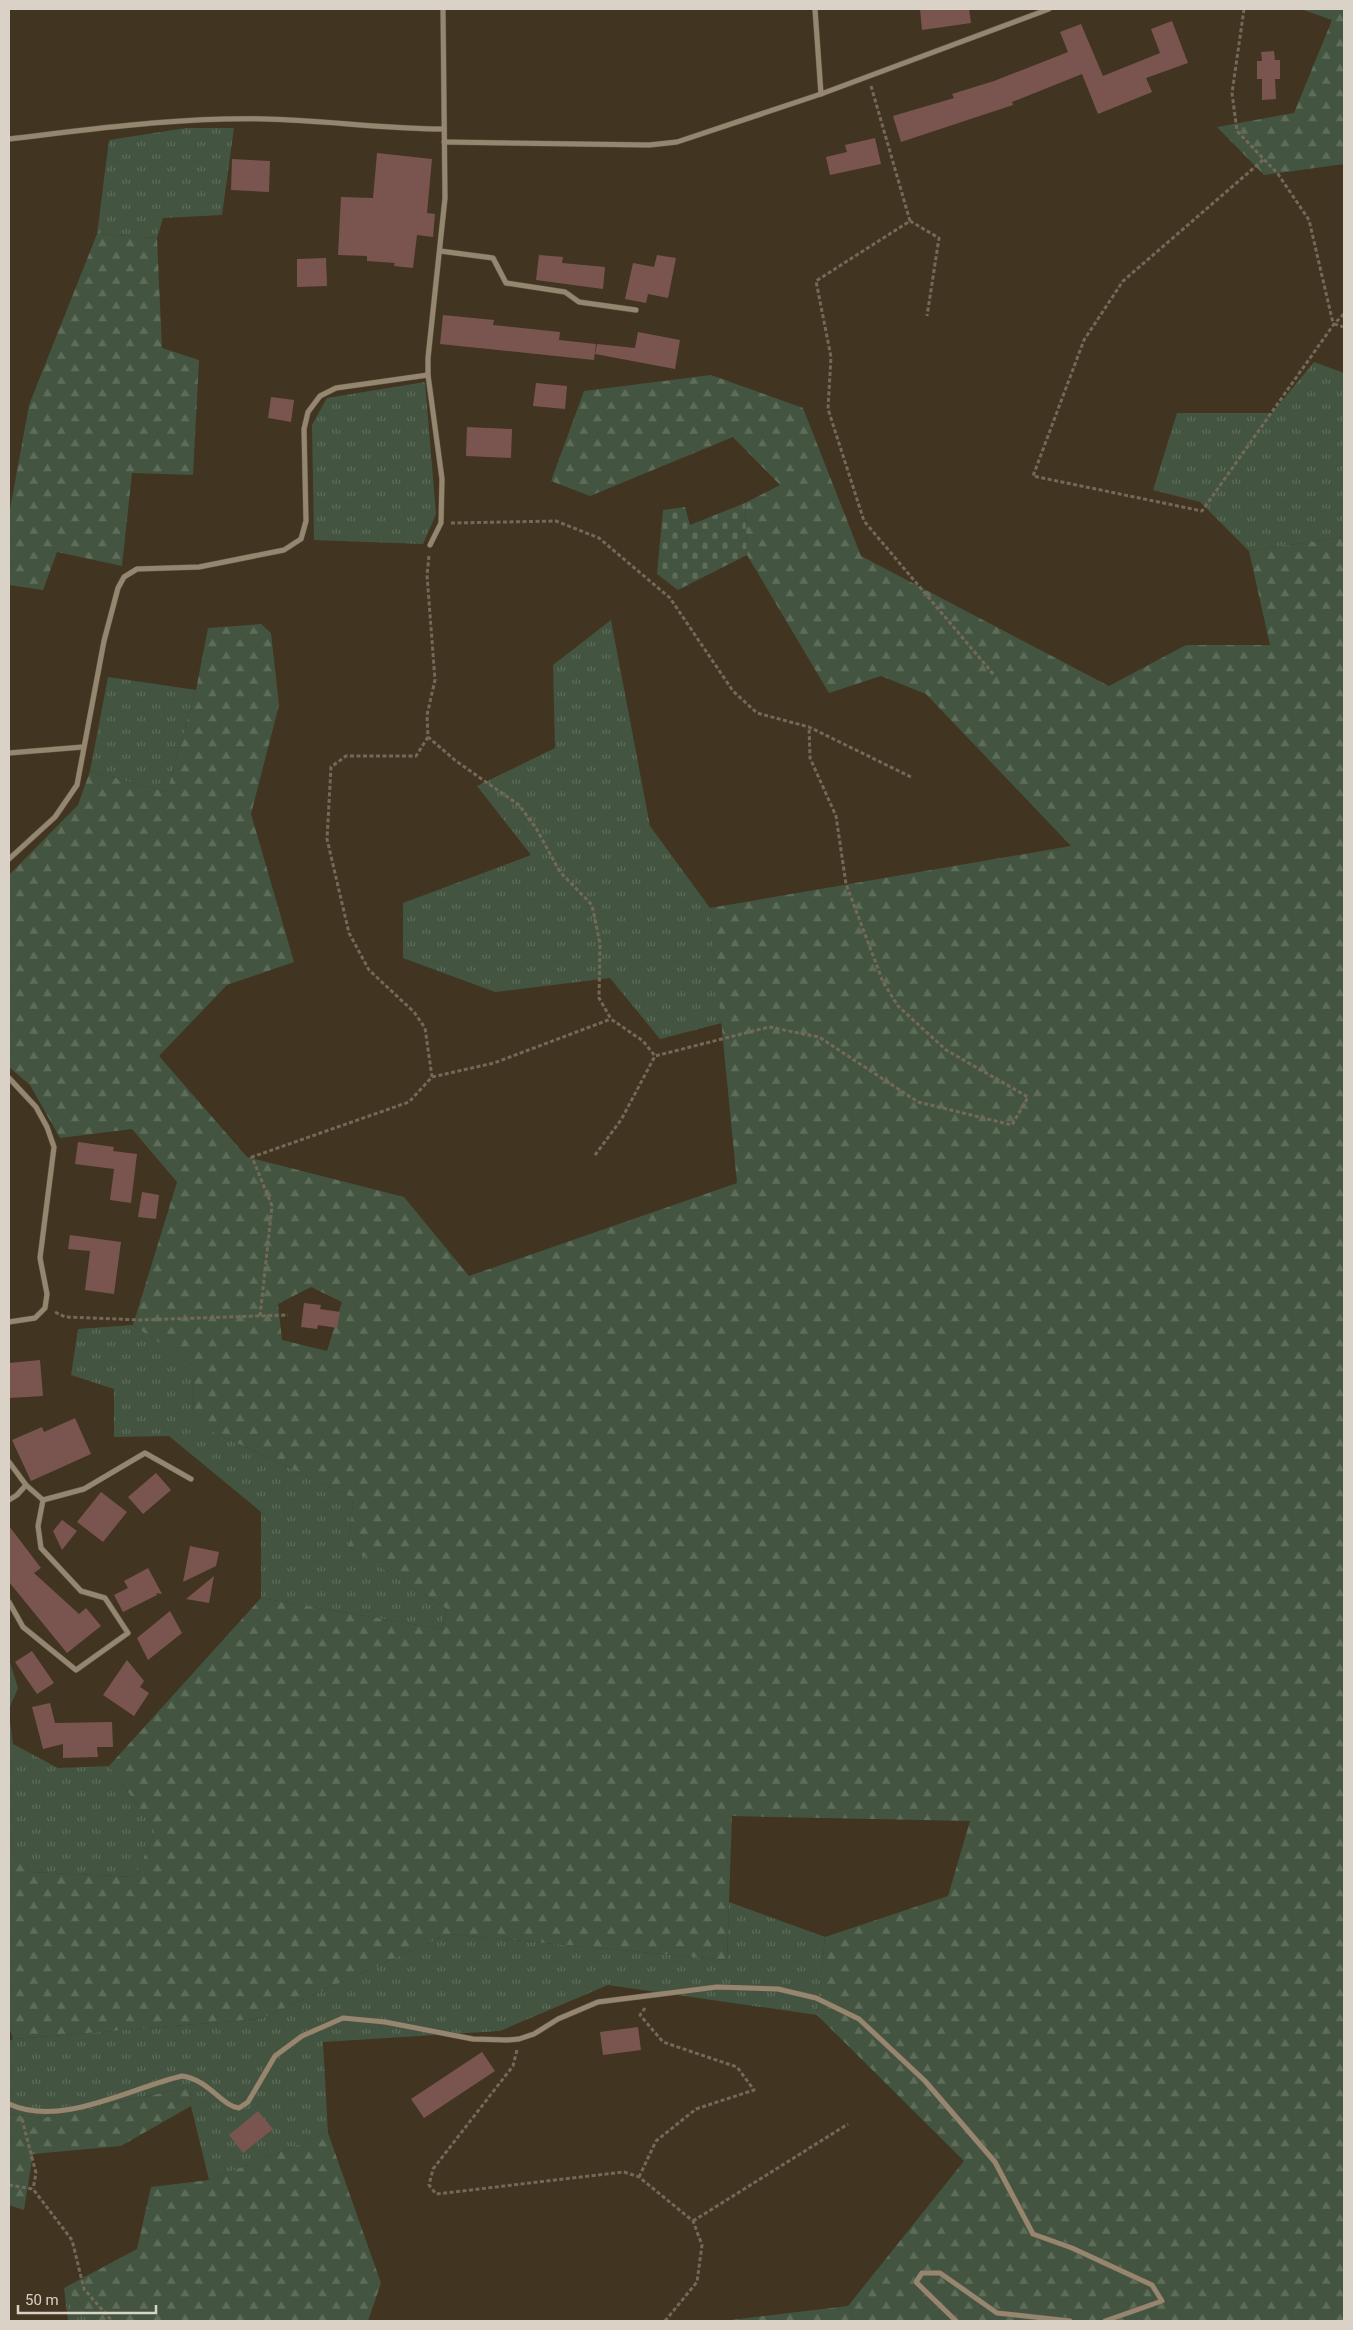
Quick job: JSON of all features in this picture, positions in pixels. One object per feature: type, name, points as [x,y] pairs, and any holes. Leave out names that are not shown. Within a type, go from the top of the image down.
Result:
[{"type":"street","points":[[430,545],[441,523],[442,479],[428,375],[428,358],[445,198],[442,129],[443,9]]},
{"type":"street","points":[[815,9],[821,94]]},
{"type":"street","points":[[444,142],[649,145],[677,142],[821,94],[1049,9]]},
{"type":"street","points":[[9,139],[181,120],[266,119],[412,129],[442,129]]},
{"type":"street","points":[[440,251],[493,258],[506,283],[565,292],[579,302],[636,310]]},
{"type":"street","points":[[9,859],[56,817],[77,785],[104,641],[118,588],[124,576],[137,569],[199,566],[284,550],[301,539],[306,520],[304,429],[308,412],[320,396],[336,388],[428,375]]},
{"type":"street","points":[[9,753],[83,747]]},
{"type":"street","points":[[9,1078],[36,1107],[47,1127],[54,1147],[40,1258],[47,1294],[45,1308],[35,1318],[9,1322]]},
{"type":"street","points":[[43,1500],[84,1488],[145,1453],[191,1479]]},
{"type":"street","points":[[9,1462],[26,1485],[43,1500]]},
{"type":"street","points":[[9,1500],[17,1495],[26,1485]]},
{"type":"street","points":[[9,1602],[23,1627],[76,1670],[128,1633],[104,1598],[81,1591],[41,1548],[38,1526],[43,1500]]},
{"type":"street","points":[[9,2104],[20,2109],[37,2111],[65,2110],[182,2076],[195,2078],[214,2091],[233,2108],[239,2108],[248,2102],[274,2056],[302,2036],[343,2018],[385,2022],[473,2039],[519,2039],[534,2034],[558,2019],[598,2002],[718,1986],[778,1989],[816,1998],[859,2019],[925,2081],[995,2162],[1034,2234],[1072,2248],[1152,2285],[1162,2301],[1105,2321]]},
{"type":"street","points":[[956,2321],[916,2282],[922,2273],[940,2273],[997,2313],[1070,2321]]},
{"type":"path","points":[[1244,9],[1232,93],[1237,131],[1278,174],[1308,220],[1334,324]]},
{"type":"path","points":[[868,76],[910,221],[939,238],[927,316]]},
{"type":"path","points":[[1263,160],[1123,281],[1084,340],[1034,476],[1202,511],[1334,324],[1344,314]]},
{"type":"path","points":[[910,221],[816,281],[831,357],[828,408],[864,521],[994,675]]},
{"type":"path","points":[[1334,324],[1344,327]]},
{"type":"path","points":[[441,523],[556,521],[599,538],[670,598],[733,691],[757,713],[810,727],[911,777]]},
{"type":"path","points":[[430,545],[427,575],[435,680],[427,714],[428,737],[416,756],[346,756],[331,767],[327,838],[349,933],[369,970],[414,1012],[425,1028],[432,1078]]},
{"type":"path","points":[[595,1155],[621,1120],[655,1056],[769,1028],[819,1037],[918,1102],[1012,1125],[1028,1097],[946,1050],[898,1006],[883,982],[846,884],[836,816],[810,758],[810,727]]},
{"type":"path","points":[[428,737],[456,761],[519,805],[536,828],[560,872],[592,905],[600,944],[599,998],[611,1019],[643,1042],[655,1056]]},
{"type":"path","points":[[260,1316],[272,1206],[252,1157],[409,1102],[432,1078],[494,1063],[611,1019]]},
{"type":"path","points":[[45,1308],[65,1317],[132,1320],[288,1316]]},
{"type":"path","points":[[639,2177],[656,2141],[696,2110],[754,2090],[737,2067],[663,2042],[640,2015],[654,1995]]},
{"type":"path","points":[[519,2039],[513,2066],[434,2169],[429,2185],[436,2194],[624,2172],[639,2177],[693,2221],[702,2245],[697,2282],[665,2321]]},
{"type":"path","points":[[20,2109],[36,2174],[33,2189]]},
{"type":"path","points":[[693,2221],[848,2124]]},
{"type":"path","points":[[9,2185],[33,2189],[72,2240],[84,2289],[112,2321]]},
{"type":"green space","points":[[1301,9],[1344,9],[1344,164],[1264,175],[1217,127],[1294,113],[1332,20]]},
{"type":"green space","points":[[186,128],[234,128],[222,215],[163,218],[157,238],[97,234],[109,140]]},
{"type":"green space","points":[[97,234],[157,238],[162,348],[199,360],[193,475],[132,473],[122,566],[57,552],[43,590],[9,585],[9,515],[29,405]]},
{"type":"green space","points":[[1314,362],[1344,373],[1344,537],[1249,551],[1200,502],[1153,490],[1177,413],[1272,413]]},
{"type":"green space","points":[[711,375],[803,408],[861,556],[1109,686],[1186,645],[1270,645],[1249,551],[1344,537],[1344,2321],[723,2321],[848,2306],[964,2161],[817,2015],[825,1937],[948,1896],[970,1821],[732,1816],[727,1960],[448,1934],[260,2019],[13,2039],[9,2027],[9,1845],[31,1872],[135,1877],[156,1830],[109,1766],[261,1598],[441,1629],[447,1609],[349,1547],[353,1498],[193,1422],[194,1366],[133,1325],[177,1182],[132,1129],[60,1138],[30,1085],[9,1067],[9,875],[78,805],[90,771],[167,792],[196,690],[208,628],[261,624],[271,633],[279,705],[251,814],[294,962],[227,985],[159,1056],[247,1157],[404,1197],[469,1276],[737,1183],[710,908],[1071,846],[926,694],[881,676],[829,693],[747,555],[745,503],[780,485],[733,437],[590,496],[551,481],[584,391]],"holes":[[[311,1287],[342,1302],[327,1351],[282,1340],[278,1304]]]},
{"type":"green space","points":[[425,382],[436,514],[423,544],[314,540],[312,425],[327,398]]},
{"type":"green space","points":[[745,503],[747,555],[678,590],[657,574],[663,510],[685,507],[690,525]]},
{"type":"green space","points":[[611,620],[650,826],[710,908],[722,1023],[660,1039],[610,978],[495,992],[403,958],[403,903],[531,855],[477,786],[555,748],[553,665]]},
{"type":"green space","points":[[108,677],[196,690],[167,792],[90,771]]},
{"type":"green space","points":[[133,1325],[194,1366],[193,1422],[353,1498],[349,1547],[447,1609],[441,1629],[261,1598],[261,1512],[169,1436],[114,1437],[114,1389],[71,1375],[78,1329]]},
{"type":"green space","points":[[9,1659],[18,1688],[9,1709]]},
{"type":"green space","points":[[9,1713],[13,1744],[58,1768],[109,1766],[156,1830],[135,1877],[31,1872],[9,1845]]},
{"type":"green space","points":[[729,1902],[825,1937],[817,2015],[608,1985],[500,2031],[323,2042],[328,2133],[209,2180],[191,2106],[190,2087],[43,2118],[9,2114],[9,2041],[13,2039],[260,2019],[448,1934],[727,1960]]},
{"type":"green space","points":[[190,2087],[191,2106],[121,2146],[33,2154],[24,2210],[9,2205],[9,2114],[43,2118]]},
{"type":"green space","points":[[328,2133],[381,2283],[368,2321],[97,2321],[64,2288],[137,2249],[151,2187],[209,2180]]},
{"type":"green space","points":[[64,2288],[97,2321],[68,2321]]},
{"type":"building","points":[[920,9],[969,9],[971,23],[922,30]]},
{"type":"building","points":[[1172,21],[1188,63],[1146,78],[1152,92],[1098,114],[1082,74],[1012,102],[1013,105],[901,142],[893,116],[954,98],[952,94],[994,81],[1068,52],[1060,32],[1081,24],[1103,76],[1160,53],[1151,29]]},
{"type":"building","points":[[1274,51],[1275,60],[1280,60],[1280,79],[1275,79],[1276,99],[1262,100],[1262,79],[1257,79],[1257,61],[1262,61],[1261,52]]},
{"type":"building","points":[[875,138],[881,164],[830,175],[826,157],[847,152],[845,145]]},
{"type":"building","points":[[377,153],[432,159],[427,213],[435,214],[433,237],[417,235],[413,268],[394,266],[395,263],[367,261],[367,256],[338,255],[341,197],[373,198]]},
{"type":"building","points":[[232,159],[270,161],[269,192],[231,190]]},
{"type":"building","points":[[539,255],[563,257],[562,263],[605,267],[603,289],[536,280]]},
{"type":"building","points":[[657,255],[676,258],[668,298],[648,294],[646,303],[625,299],[633,263],[654,267]]},
{"type":"building","points":[[326,258],[327,286],[297,287],[297,259]]},
{"type":"building","points":[[443,315],[494,320],[493,325],[560,332],[559,340],[596,344],[594,360],[440,344]]},
{"type":"building","points":[[638,332],[680,340],[675,369],[595,354],[597,344],[635,348]]},
{"type":"building","points":[[536,383],[567,386],[565,409],[533,406]]},
{"type":"building","points":[[271,397],[294,400],[291,422],[268,418]]},
{"type":"building","points":[[467,427],[512,429],[511,458],[466,456]]},
{"type":"building","points":[[78,1142],[114,1147],[113,1151],[137,1154],[131,1203],[110,1200],[114,1169],[75,1164]]},
{"type":"building","points":[[142,1192],[159,1195],[156,1219],[138,1217]]},
{"type":"building","points":[[70,1235],[121,1242],[114,1294],[85,1290],[90,1251],[68,1249]]},
{"type":"building","points":[[304,1303],[321,1305],[320,1309],[340,1312],[337,1328],[318,1325],[317,1329],[301,1327]]},
{"type":"building","points":[[40,1360],[43,1396],[9,1398],[9,1363]]},
{"type":"building","points":[[75,1418],[91,1454],[31,1481],[12,1440],[42,1427],[44,1432]]},
{"type":"building","points":[[156,1473],[171,1490],[143,1514],[128,1497]]},
{"type":"building","points":[[101,1492],[127,1512],[103,1542],[77,1522]]},
{"type":"building","points":[[62,1520],[77,1531],[62,1550],[53,1531]]},
{"type":"building","points":[[9,1526],[41,1568],[34,1573],[79,1614],[86,1608],[101,1626],[67,1653],[9,1582]]},
{"type":"building","points":[[190,1546],[219,1552],[216,1566],[183,1582]]},
{"type":"building","points":[[148,1568],[162,1594],[156,1593],[157,1595],[123,1612],[114,1595],[128,1588],[124,1581]]},
{"type":"building","points":[[214,1576],[209,1603],[186,1599]]},
{"type":"building","points":[[170,1611],[182,1633],[148,1660],[137,1638]]},
{"type":"building","points":[[32,1651],[54,1683],[37,1694],[15,1662]]},
{"type":"building","points":[[127,1660],[144,1681],[140,1687],[149,1693],[134,1716],[103,1695]]},
{"type":"building","points":[[50,1703],[55,1723],[112,1722],[113,1747],[97,1747],[98,1757],[63,1758],[63,1744],[43,1749],[32,1707]]},
{"type":"building","points":[[638,2027],[641,2050],[603,2055],[600,2032]]},
{"type":"building","points":[[482,2052],[495,2071],[424,2118],[411,2099]]},
{"type":"building","points":[[258,2111],[273,2129],[243,2153],[229,2135]]}]
